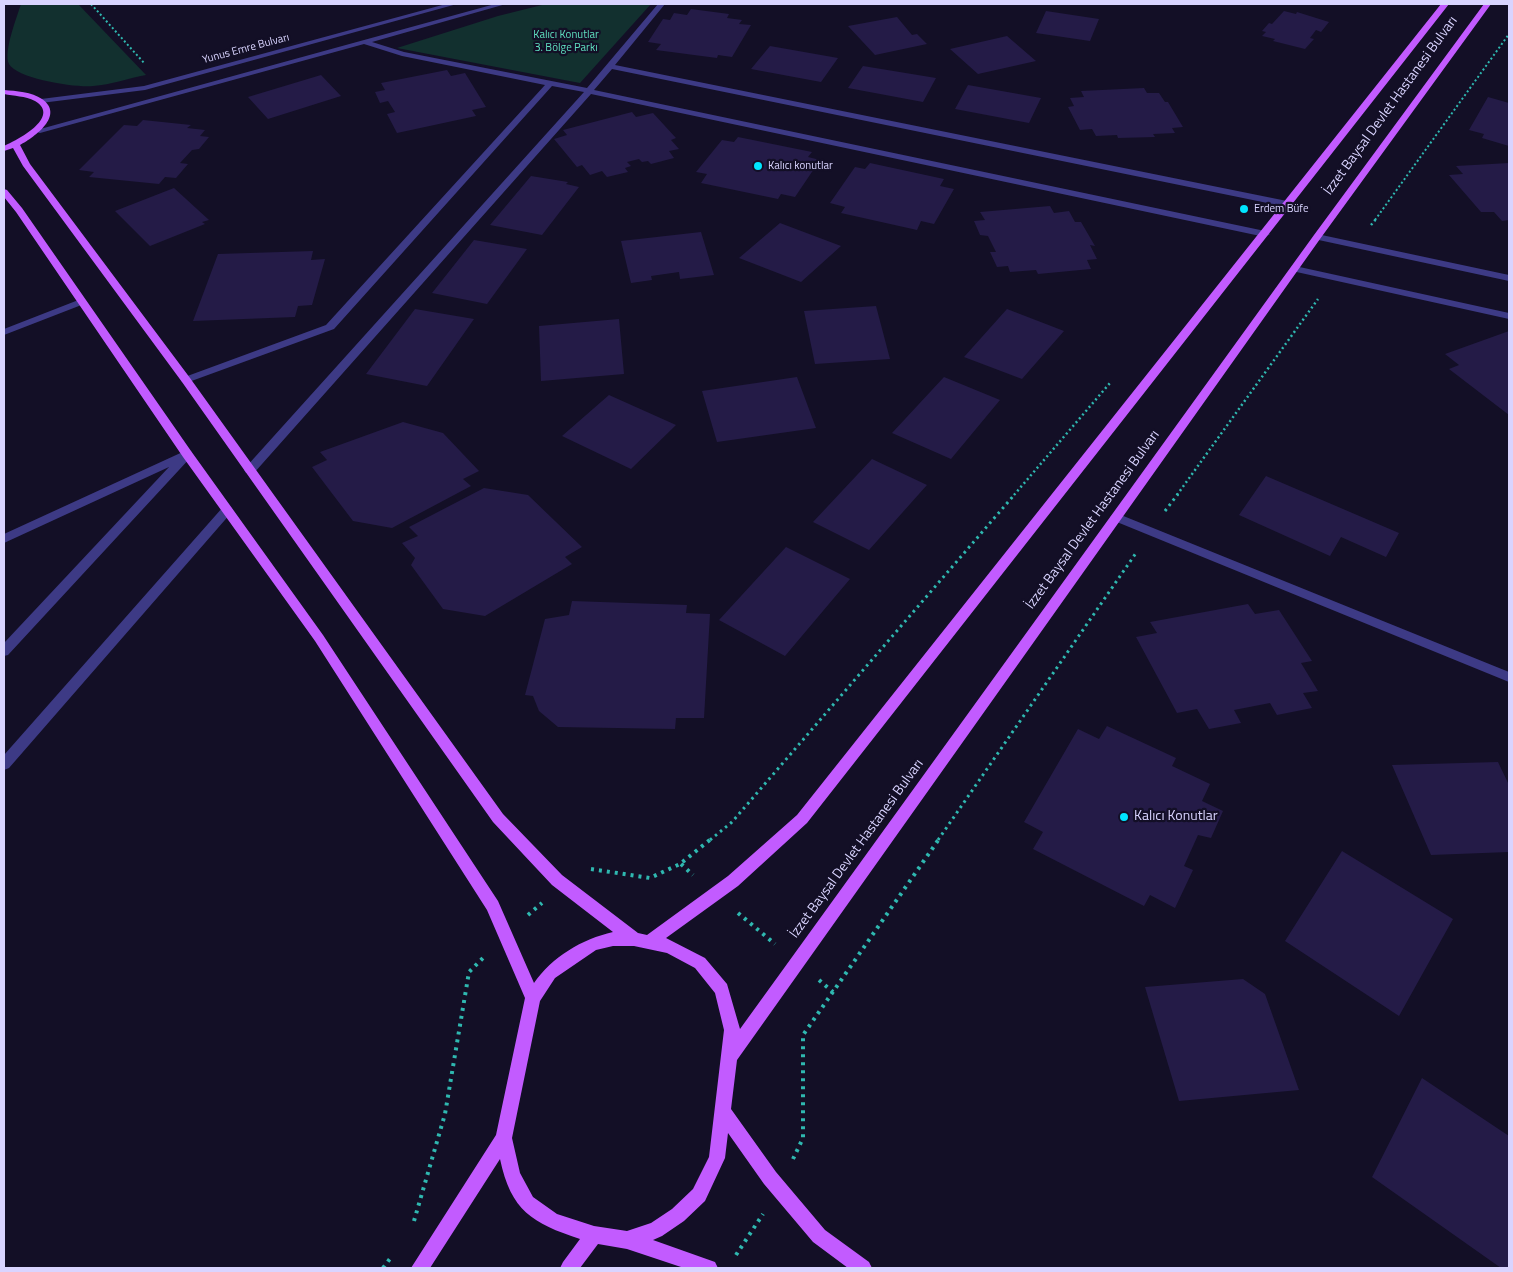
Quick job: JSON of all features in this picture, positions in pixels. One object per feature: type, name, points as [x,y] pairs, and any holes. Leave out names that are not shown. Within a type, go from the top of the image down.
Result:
[{"type":"main road","name":"İzzet Baysal Devlet Hastanesi Bulvarı","points":[[642,941],[715,894],[802,819],[1445,4]]},
{"type":"main road","name":"İzzet Baysal Devlet Hastanesi Bulvarı","points":[[728,1058],[1116,517],[1488,4]]},
{"type":"main road","points":[[4,92],[19,93],[41,101],[48,113],[46,121],[37,131],[16,145],[4,149]]},
{"type":"main road","points":[[16,145],[26,164],[186,380],[498,818],[564,885],[642,941]]},
{"type":"main road","points":[[4,192],[19,210],[187,454],[319,638],[493,906],[532,998]]},
{"type":"main road","name":"İzzet Baysal Devlet Hastanesi Bulvarı","points":[[420,1268],[504,1138],[532,998],[550,973],[592,944],[613,939],[642,941],[669,946],[700,963],[722,989],[732,1030],[717,1158],[699,1195],[678,1215],[656,1230],[627,1240],[594,1235],[552,1221],[527,1203],[512,1175],[504,1138]]},
{"type":"main road","points":[[722,1112],[779,1190],[820,1236],[863,1268]]},
{"type":"main road","points":[[569,1268],[594,1235]]},
{"type":"main road","points":[[627,1240],[709,1268]]},
{"type":"street","name":"Yunus Emre Bulvarı","points":[[41,101],[114,93],[162,83],[453,4]]},
{"type":"street","points":[[37,131],[502,4]]},
{"type":"street","points":[[250,470],[589,91],[662,4]]},
{"type":"street","points":[[365,42],[402,54],[589,91],[1265,234]]},
{"type":"street","points":[[610,66],[1287,204]]},
{"type":"street","points":[[186,380],[330,327],[550,84]]},
{"type":"street","points":[[1318,237],[1509,278]]},
{"type":"street","points":[[1295,269],[1509,316]]},
{"type":"street","points":[[4,332],[81,302]]},
{"type":"street","points":[[4,539],[187,454]]},
{"type":"street","points":[[4,651],[187,454]]},
{"type":"street","points":[[4,764],[227,510]]},
{"type":"street","points":[[1116,517],[1509,677]]},
{"type":"path","points":[[90,4],[162,83]]},
{"type":"path","points":[[1356,245],[1509,34]]},
{"type":"path","points":[[733,1260],[779,1190],[803,1138],[803,1035],[1151,531],[1333,277]]},
{"type":"path","points":[[411,1230],[445,1114],[469,972],[506,934],[584,868],[650,878],[680,864],[732,822],[1113,380]]},
{"type":"path","points":[[680,864],[833,992]]},
{"type":"path","points":[[383,1268],[394,1253]]},
{"type":"green space","points":[[21,4],[78,4],[146,75],[106,84],[85,86],[62,84],[35,78],[14,69],[9,64],[8,51],[11,34]]},
{"type":"green space","name":"Kalıcı Konutlar 3. Bölge Parkı","points":[[546,4],[651,4],[580,83],[397,48],[498,16]]},
{"type":"building","points":[[691,9],[729,14],[727,18],[742,20],[739,24],[751,25],[732,57],[718,55],[717,58],[656,50],[661,44],[648,42],[663,19],[670,20],[674,13],[687,15]]},
{"type":"building","points":[[1046,11],[1099,19],[1090,41],[1036,33]]},
{"type":"building","points":[[1284,11],[1296,14],[1297,12],[1329,22],[1321,32],[1316,30],[1310,38],[1314,39],[1305,49],[1273,41],[1275,39],[1262,36],[1266,32],[1262,31],[1269,23],[1272,24]]},
{"type":"building","points":[[897,17],[912,35],[917,34],[927,44],[875,55],[848,26]]},
{"type":"building","points":[[1007,36],[1036,61],[978,74],[950,49]]},
{"type":"building","points":[[770,46],[838,58],[821,82],[751,69]]},
{"type":"building","points":[[863,66],[936,78],[923,102],[848,88]]},
{"type":"building","points":[[447,70],[451,76],[465,73],[486,107],[472,110],[476,116],[397,133],[387,114],[395,112],[388,101],[380,103],[375,92],[385,90],[381,83]]},
{"type":"building","points":[[321,75],[341,96],[268,119],[248,97]]},
{"type":"building","points":[[968,85],[1041,98],[1029,123],[955,109]]},
{"type":"building","points":[[1144,88],[1147,93],[1159,93],[1165,102],[1168,102],[1183,127],[1172,128],[1175,133],[1153,134],[1155,137],[1118,138],[1117,135],[1096,136],[1092,129],[1080,130],[1068,107],[1074,106],[1070,98],[1084,97],[1081,91]]},
{"type":"building","points":[[1488,97],[1509,103],[1509,146],[1482,138],[1484,134],[1469,130]]},
{"type":"building","points":[[632,112],[636,117],[653,113],[676,138],[671,140],[679,149],[669,151],[674,158],[651,164],[648,161],[642,162],[639,159],[627,162],[631,166],[625,168],[628,172],[607,177],[602,171],[590,175],[582,165],[577,167],[554,139],[567,135],[563,130]]},
{"type":"building","points":[[143,120],[191,125],[187,128],[205,130],[200,136],[209,137],[199,149],[192,150],[180,163],[188,164],[176,178],[165,177],[159,184],[89,177],[94,172],[79,170],[124,125],[137,126]]},
{"type":"building","name":"Kalıcı konutlar","points":[[738,137],[812,152],[808,157],[820,160],[795,197],[781,194],[778,199],[701,183],[707,174],[696,172],[722,140],[734,142]]},
{"type":"building","name":"Kalıcı Konutlar","points":[[870,163],[944,179],[940,186],[954,189],[934,224],[921,221],[917,230],[841,213],[845,207],[830,203],[855,167],[865,169]]},
{"type":"building","points":[[1509,163],[1509,220],[1502,221],[1494,212],[1481,212],[1449,175],[1463,174],[1456,166]]},
{"type":"building","points":[[531,176],[568,182],[566,184],[579,187],[542,235],[490,225]]},
{"type":"building","points":[[174,188],[209,220],[202,222],[205,224],[150,246],[115,211]]},
{"type":"building","points":[[1050,206],[1054,213],[1069,211],[1075,222],[1081,222],[1095,246],[1090,245],[1097,259],[1087,260],[1091,269],[1038,274],[1036,270],[1010,272],[1008,266],[997,267],[990,252],[996,252],[988,236],[980,235],[974,221],[985,220],[980,212]]},
{"type":"building","points":[[780,223],[841,246],[801,282],[739,258]]},
{"type":"building","points":[[701,232],[714,275],[680,279],[679,272],[651,276],[652,280],[631,283],[621,241]]},
{"type":"building","points":[[474,240],[527,249],[487,304],[432,293]]},
{"type":"building","points":[[313,251],[311,260],[325,259],[312,305],[298,306],[295,317],[193,321],[218,254]]},
{"type":"building","points":[[876,306],[890,359],[815,364],[804,311]]},
{"type":"building","points":[[415,309],[474,319],[427,386],[366,374]]},
{"type":"building","points":[[1007,309],[1064,331],[1022,379],[964,357]]},
{"type":"building","points":[[619,319],[624,374],[541,381],[539,326]]},
{"type":"building","points":[[1509,331],[1509,415],[1449,369],[1459,365],[1445,354]]},
{"type":"building","points":[[797,377],[816,428],[717,442],[702,391]]},
{"type":"building","points":[[944,377],[1000,400],[951,459],[892,433]]},
{"type":"building","points":[[609,395],[676,425],[631,469],[562,436]]},
{"type":"building","points":[[403,422],[443,433],[479,471],[463,479],[471,486],[392,528],[353,521],[312,467],[327,460],[320,452]]},
{"type":"building","points":[[872,459],[927,485],[869,550],[813,522]]},
{"type":"building","points":[[1266,476],[1399,533],[1386,557],[1341,537],[1330,556],[1239,515]]},
{"type":"building","points":[[484,488],[528,495],[582,547],[565,557],[572,564],[485,616],[443,609],[411,565],[415,558],[402,543],[418,536],[409,527]]},
{"type":"building","points":[[786,547],[850,579],[785,656],[719,620]]},
{"type":"building","points":[[572,601],[687,605],[686,613],[710,614],[704,718],[676,718],[675,729],[558,727],[539,711],[533,696],[525,695],[545,619],[569,615]]},
{"type":"building","points":[[1248,604],[1255,614],[1279,610],[1312,661],[1301,663],[1318,691],[1303,693],[1312,708],[1277,715],[1270,703],[1234,710],[1241,723],[1209,729],[1197,709],[1177,713],[1136,637],[1157,633],[1150,622]]},
{"type":"building","name":"Kalıcı Konutlar","points":[[1107,726],[1176,758],[1172,766],[1210,784],[1202,801],[1223,811],[1211,838],[1198,835],[1184,866],[1193,870],[1175,908],[1150,895],[1144,906],[1033,849],[1043,832],[1024,822],[1078,729],[1099,739]]},
{"type":"building","points":[[1498,762],[1509,785],[1509,852],[1431,855],[1392,765]]},
{"type":"building","points":[[1342,851],[1453,919],[1399,1016],[1285,941]]},
{"type":"building","points":[[1243,979],[1265,994],[1299,1090],[1179,1101],[1145,987]]},
{"type":"building","points":[[1422,1078],[1509,1136],[1509,1268],[1501,1268],[1372,1177]]},
{"type":"place","name":"Kalıcı konutlar","points":[[758,166]]},
{"type":"place","name":"Erdem Büfe","points":[[1244,209]]},
{"type":"place","name":"Kalıcı Konutlar","points":[[1124,817]]}]
